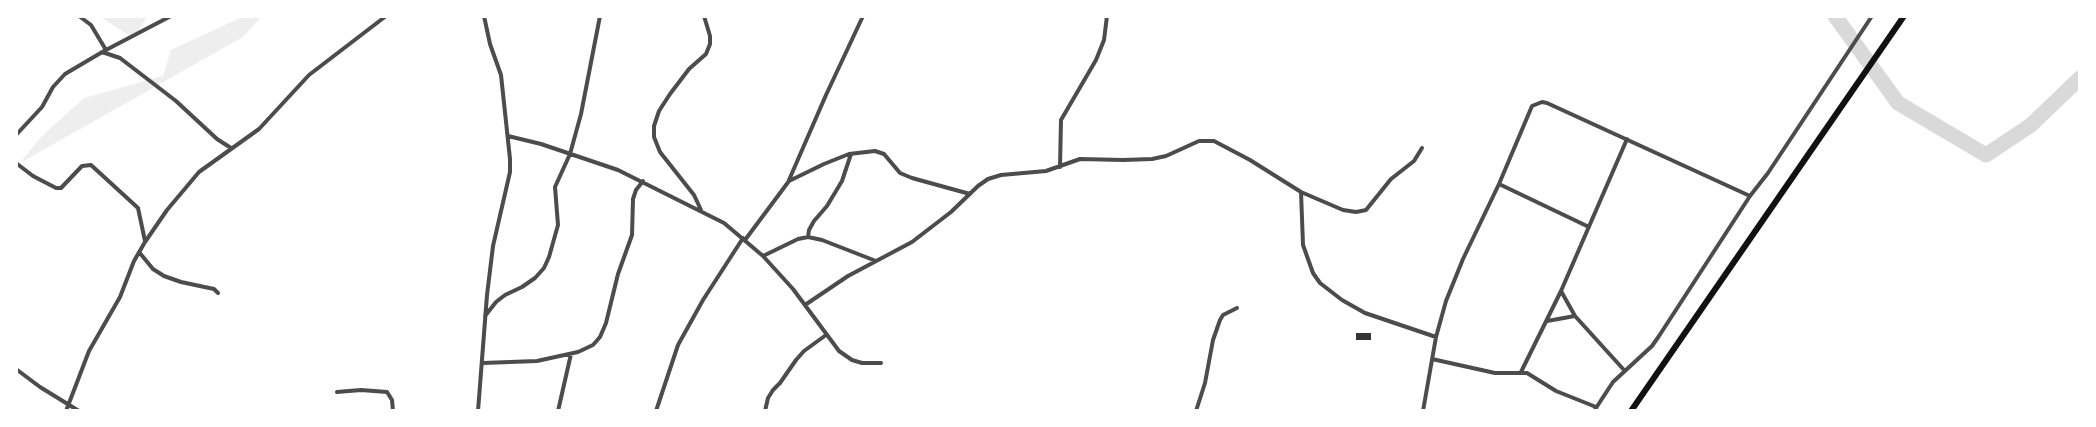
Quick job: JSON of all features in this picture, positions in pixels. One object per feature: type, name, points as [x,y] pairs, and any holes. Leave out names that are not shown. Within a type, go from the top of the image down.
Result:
[{"type":"highway","points":[[1631,411],[1775,206],[1904,16]]},
{"type":"street","points":[[79,16],[94,30],[104,51],[120,58],[176,100],[217,139],[231,148]]},
{"type":"street","points":[[16,134],[42,107],[53,87],[65,74],[171,16]]},
{"type":"street","points":[[66,411],[89,351],[120,297],[139,252],[167,210],[199,172],[259,129],[309,75],[386,16]]},
{"type":"street","points":[[478,411],[493,246],[510,172],[501,75],[490,44],[484,16]]},
{"type":"street","points":[[486,316],[496,302],[505,295],[535,278],[546,262],[558,225],[555,187],[570,154],[581,114],[600,16]]},
{"type":"street","points":[[701,210],[694,195],[660,152],[654,136],[654,126],[659,110],[670,94],[690,69],[706,54],[710,44],[710,36],[704,16]]},
{"type":"street","points":[[656,411],[678,345],[703,300],[744,239],[789,181],[863,16]]},
{"type":"street","points":[[1060,167],[1061,120],[1096,60],[1104,40],[1107,16]]},
{"type":"street","points":[[1432,359],[1495,373],[1522,372],[1529,374],[1568,397],[1595,409],[1613,382],[1652,346],[1684,301],[1750,196],[1768,173],[1872,16]]},
{"type":"street","points":[[1423,411],[1436,337],[1446,301],[1462,259],[1499,184],[1530,110],[1536,104],[1547,103],[1750,196]]},
{"type":"street","points":[[508,136],[618,170],[724,223],[763,256],[805,306],[839,351],[852,360],[862,363],[881,363]]},
{"type":"street","points":[[805,306],[848,276],[912,242],[951,212],[988,179],[1001,175],[1046,172],[1087,158],[1123,160],[1159,157],[1206,140],[1214,141],[1231,149],[1301,192],[1343,210],[1366,210],[1391,179],[1414,161],[1422,148]]},
{"type":"street","points":[[1522,372],[1590,227],[1627,140]]},
{"type":"street","points":[[789,181],[835,159],[851,154],[875,151],[884,154],[900,173],[970,194]]},
{"type":"street","points":[[808,237],[809,230],[814,221],[827,206],[842,181],[851,154]]},
{"type":"street","points":[[16,163],[33,176],[56,188],[61,188],[82,166],[91,165],[138,208],[145,242]]},
{"type":"street","points":[[483,363],[537,361],[571,354],[593,345],[600,337],[606,323],[618,274],[632,235],[633,199],[636,190],[643,182]]},
{"type":"street","points":[[1499,184],[1590,227]]},
{"type":"street","points":[[1301,192],[1303,246],[1313,273],[1320,283],[1342,300],[1365,313],[1436,337]]},
{"type":"street","points":[[763,256],[798,239],[808,237],[822,240],[876,261]]},
{"type":"street","points":[[139,252],[153,269],[164,276],[181,282],[214,289],[218,292]]},
{"type":"street","points":[[1561,291],[1575,316],[1624,370]]},
{"type":"street","points":[[1196,411],[1205,383],[1220,320],[1223,315],[1237,308]]},
{"type":"street","points":[[1547,321],[1575,316]]},
{"type":"street","points":[[764,411],[773,390],[804,350],[826,334]]},
{"type":"street","points":[[558,411],[571,354]]},
{"type":"street","points":[[16,369],[67,405],[79,411]]},
{"type":"street","points":[[337,392],[362,390],[387,392],[392,400],[393,411]]},
{"type":"shaded area","points":[[99,16],[148,16],[133,38]]},
{"type":"shaded area","points":[[244,16],[262,16],[243,37],[20,163],[42,136],[84,98],[163,76],[171,50]]},
{"type":"building","points":[[1356,333],[1371,333],[1371,340],[1356,340]]},
{"type":"waterway","points":[[1835,16],[1898,103],[1986,155],[2031,125],[2080,78]]}]
